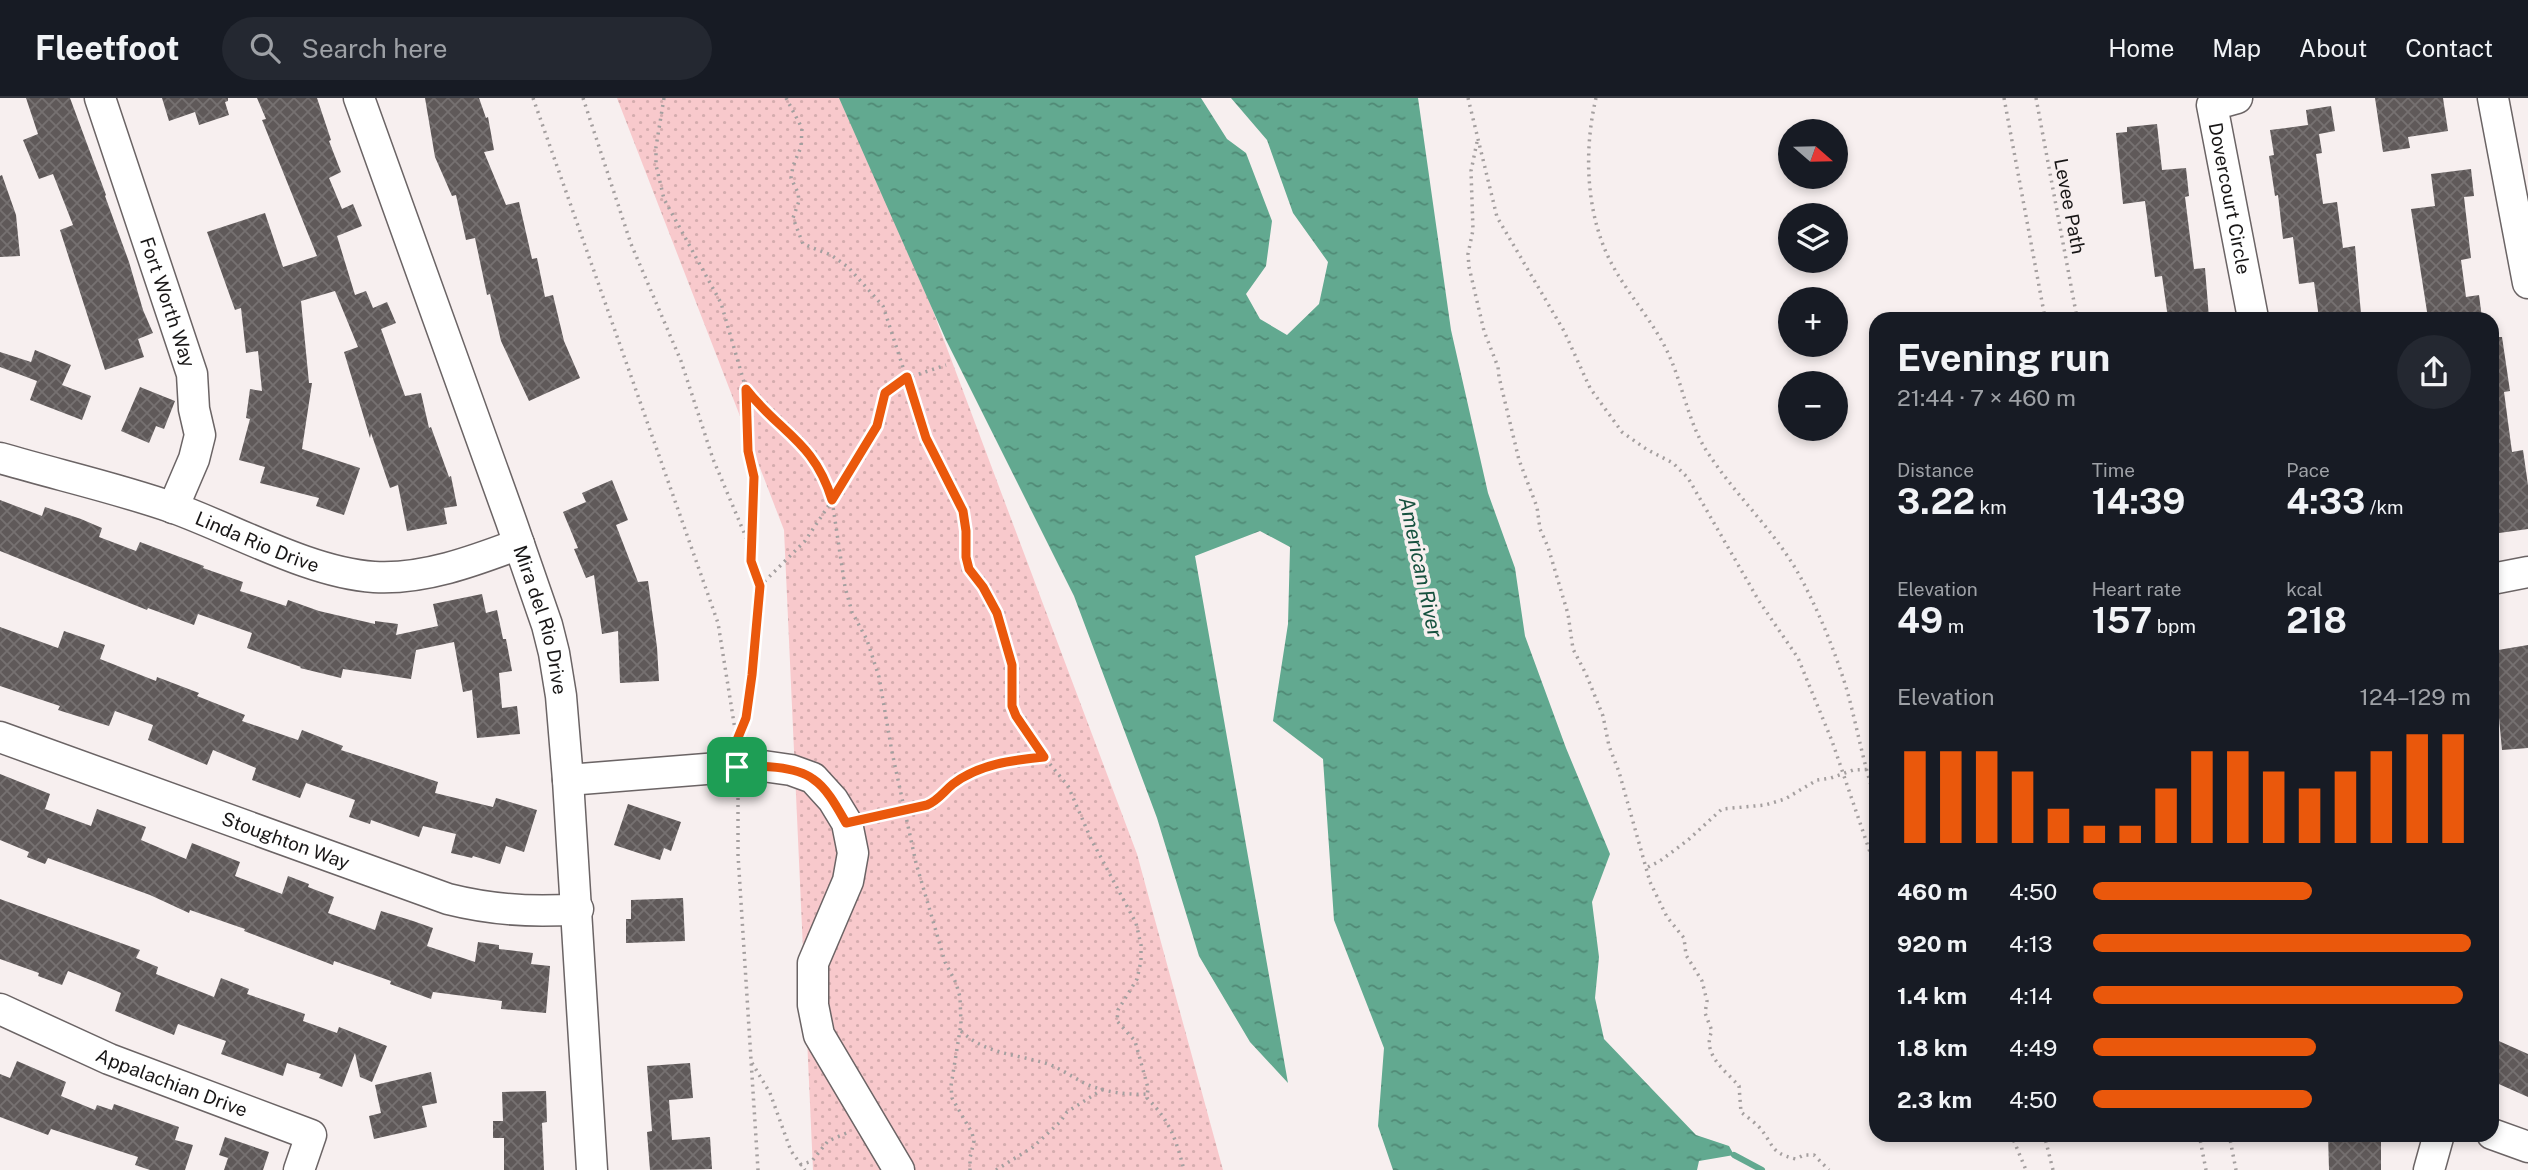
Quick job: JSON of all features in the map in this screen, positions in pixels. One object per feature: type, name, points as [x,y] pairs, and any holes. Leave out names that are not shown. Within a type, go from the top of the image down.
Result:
[{"type":"street","name":"Fort Worth Way","points":[[100,98],[192,374],[194,409],[200,435],[194,459],[173,508]]},
{"type":"street","name":"Mira del Rio Drive","points":[[359,98],[519,544],[554,653],[561,696],[578,909],[592,1170]]},
{"type":"street","name":"Dovercourt Circle","points":[[2237,98],[2212,104],[2252,312]]},
{"type":"street","points":[[2493,98],[2528,283]]},
{"type":"street","name":"Linda Rio Drive","points":[[0,458],[173,508],[347,574],[377,577],[442,569],[519,544]]},
{"type":"street","points":[[2499,578],[2528,572]]},
{"type":"street","name":"Stoughton Way","points":[[0,737],[448,899],[528,912],[578,909]]},
{"type":"street","points":[[568,779],[737,753],[756,765],[791,770],[813,778],[832,800],[846,823],[853,853],[838,909],[823,934],[813,963],[813,1005],[819,1035],[898,1170]]},
{"type":"street","name":"Appalachian Drive","points":[[0,1009],[109,1059],[311,1135],[299,1170]]},
{"type":"street","points":[[2499,1137],[2528,1147]]},
{"type":"street","points":[[2429,1170],[2437,1142]]},
{"type":"path","points":[[533,98],[718,623],[737,753],[738,855],[758,1170]]},
{"type":"path","points":[[583,98],[631,244],[674,344],[713,459],[751,549]]},
{"type":"path","points":[[664,98],[657,138],[656,165],[664,199],[721,303],[746,389],[748,451],[754,477],[751,549],[753,571],[760,586],[747,707],[737,753]]},
{"type":"path","points":[[786,98],[802,128],[801,147],[790,178],[798,193],[799,201],[793,218],[797,232],[803,244],[839,261],[870,289],[883,306],[926,438],[963,511],[969,569],[983,587],[997,613],[1012,665],[1012,706],[1016,716],[1068,786],[1091,839],[1136,923],[1141,961],[1137,979],[1118,1010],[1117,1021],[1135,1041],[1148,1088],[1147,1098],[1167,1121],[1176,1140],[1184,1170]]},
{"type":"path","points":[[1468,98],[1497,217],[1564,331],[1590,388],[1622,432],[1673,463],[1688,478],[1759,601],[1798,658],[1869,846]]},
{"type":"path","points":[[1596,98],[1589,150],[1589,175],[1598,234],[1614,268],[1670,356],[1688,412],[1707,453],[1788,554],[1803,582],[1846,687],[1869,775]]},
{"type":"path","points":[[2004,98],[2044,312]]},
{"type":"path","name":"Levee Path","points":[[2036,98],[2076,312]]},
{"type":"path","points":[[1478,142],[1471,171],[1473,230],[1468,254],[1484,331],[1498,368],[1519,460],[1537,507],[1540,529],[1568,614],[1573,649],[1603,716],[1609,746],[1648,867],[1650,882],[1667,917],[1684,938],[1686,955],[1702,981],[1707,1002],[1705,1013],[1712,1031],[1710,1046],[1717,1065],[1739,1086],[1741,1112],[1760,1129],[1773,1150],[1796,1159],[1804,1155],[1814,1155],[1829,1170]]},
{"type":"path","points":[[760,586],[805,541],[832,500],[877,426],[885,393],[907,377],[946,365]]},
{"type":"path","points":[[746,389],[761,410],[797,439],[817,463],[832,500],[845,587],[852,612],[867,640],[879,677],[887,730],[916,863],[945,962],[960,997],[960,1031],[951,1086],[952,1098],[974,1141],[970,1170]]},
{"type":"path","points":[[846,823],[905,811],[937,801],[954,783],[996,764],[1044,757]]},
{"type":"path","points":[[1648,867],[1688,840],[1722,809],[1765,805],[1785,799],[1817,780],[1853,770],[1868,771]]},
{"type":"path","points":[[960,1031],[975,1044],[1052,1066],[1086,1084],[1115,1093],[1148,1094]]},
{"type":"path","points":[[751,1061],[771,1093],[791,1151],[805,1170]]},
{"type":"path","points":[[996,1170],[1033,1147],[1067,1112],[1103,1088]]},
{"type":"path","points":[[800,1165],[812,1161],[828,1141],[871,1123]]},
{"type":"path","points":[[2014,1142],[2026,1170]]},
{"type":"path","points":[[2046,1142],[2053,1170]]},
{"type":"path","points":[[2201,1142],[2206,1170]]},
{"type":"path","points":[[2231,1142],[2236,1170]]},
{"type":"shaded area","points":[[617,98],[853,98],[1137,854],[1223,1170],[813,1170],[784,530]]},
{"type":"water","name":"American River","points":[[839,98],[1201,98],[1227,139],[1246,153],[1272,221],[1266,266],[1246,294],[1260,319],[1287,335],[1319,304],[1328,262],[1293,213],[1267,140],[1231,98],[1418,98],[1451,330],[1488,493],[1515,568],[1525,636],[1566,748],[1610,854],[1592,902],[1599,957],[1595,998],[1604,1039],[1696,1135],[1729,1146],[1734,1155],[1699,1161],[1697,1170],[1393,1170],[1378,1126],[1384,1048],[1334,920],[1323,759],[1273,721],[1288,624],[1290,547],[1260,531],[1195,556],[1288,1083],[1250,1042],[1199,956],[1157,818],[1074,596],[946,340]]},
{"type":"building","points":[[26,98],[70,98],[153,333],[138,339],[144,357],[105,370],[60,230],[73,225],[53,174],[39,179],[23,140],[38,134]]},
{"type":"building","points":[[162,98],[228,98],[225,102],[229,115],[199,125],[195,112],[169,121]]},
{"type":"building","points":[[257,98],[317,98],[341,172],[329,178],[342,209],[353,204],[362,226],[337,236],[355,295],[366,291],[373,308],[387,302],[396,323],[381,329],[405,396],[421,393],[429,428],[431,427],[449,477],[451,476],[457,506],[444,508],[447,524],[407,531],[398,485],[390,488],[371,433],[370,438],[344,352],[358,347],[335,291],[301,301],[309,383],[312,383],[302,449],[360,468],[344,515],[316,506],[319,498],[260,483],[265,467],[239,460],[250,419],[246,418],[250,389],[262,391],[258,351],[246,353],[241,308],[235,310],[207,232],[265,213],[283,267],[317,256],[262,120],[266,119]]},
{"type":"building","points":[[425,98],[479,98],[486,118],[488,117],[494,150],[484,152],[506,205],[519,202],[532,259],[537,258],[545,297],[553,295],[564,341],[580,378],[529,401],[501,341],[490,294],[487,295],[475,238],[466,240],[456,195],[452,196],[435,157]]},
{"type":"building","points":[[2375,98],[2443,98],[2448,131],[2408,137],[2410,148],[2383,152]]},
{"type":"building","points":[[2331,106],[2335,131],[2319,134],[2322,153],[2316,154],[2323,204],[2337,202],[2343,248],[2355,246],[2361,312],[2318,312],[2314,282],[2299,284],[2293,237],[2283,239],[2278,195],[2275,196],[2269,156],[2274,155],[2270,130],[2308,125],[2306,110]]},
{"type":"building","points":[[2157,124],[2162,170],[2186,168],[2189,196],[2185,197],[2194,269],[2205,268],[2209,312],[2167,312],[2162,276],[2155,277],[2145,201],[2123,204],[2116,133],[2127,132],[2127,127]]},
{"type":"building","points":[[2471,169],[2474,196],[2464,197],[2471,258],[2461,260],[2466,297],[2479,295],[2481,312],[2427,312],[2411,209],[2435,206],[2431,174]]},
{"type":"building","points":[[2,175],[16,215],[20,256],[0,257]]},
{"type":"building","points":[[2499,337],[2502,337],[2510,391],[2504,392],[2512,452],[2523,450],[2528,485],[2528,529],[2499,533]]},
{"type":"building","points":[[35,350],[71,365],[62,385],[91,396],[82,420],[30,400],[37,381],[0,367],[0,352],[31,362]]},
{"type":"building","points":[[140,387],[175,401],[164,429],[156,426],[149,443],[121,431]]},
{"type":"building","points":[[612,480],[628,520],[616,525],[638,582],[648,581],[659,681],[620,683],[618,631],[602,634],[594,575],[586,578],[574,549],[578,548],[563,512],[586,502],[582,493]]},
{"type":"building","points":[[0,500],[42,516],[45,507],[81,519],[102,528],[99,537],[136,551],[140,542],[243,582],[240,591],[286,606],[288,600],[319,611],[375,624],[375,621],[398,624],[396,635],[438,626],[433,604],[482,594],[486,613],[497,610],[503,639],[506,639],[512,671],[499,673],[502,708],[517,706],[520,734],[477,738],[472,690],[463,692],[454,642],[416,650],[411,679],[343,669],[341,678],[300,668],[247,648],[252,633],[198,614],[194,625],[148,608],[147,610],[0,551]]},
{"type":"building","points":[[0,627],[58,648],[64,631],[105,645],[100,659],[156,681],[157,677],[199,693],[197,696],[245,715],[242,721],[298,740],[302,730],[343,746],[341,750],[438,782],[435,793],[493,807],[496,798],[537,810],[524,852],[506,846],[500,864],[451,853],[456,834],[423,826],[419,837],[371,820],[370,824],[349,817],[355,800],[306,783],[300,798],[252,780],[256,768],[213,750],[207,765],[148,740],[153,725],[115,711],[109,726],[58,710],[60,706],[0,686]]},
{"type":"building","points":[[2528,645],[2528,748],[2502,750],[2499,650]]},
{"type":"building","points":[[0,774],[50,794],[45,809],[91,826],[97,809],[146,827],[141,840],[186,859],[192,843],[240,862],[235,876],[282,894],[288,876],[309,884],[308,887],[334,897],[328,913],[375,930],[381,911],[433,928],[427,946],[475,962],[478,942],[499,945],[499,949],[533,953],[531,964],[550,966],[546,1013],[501,1009],[502,1001],[433,992],[431,999],[390,984],[391,981],[334,961],[333,965],[244,931],[245,929],[190,910],[189,913],[150,895],[48,858],[45,864],[27,857],[29,852],[0,840]]},
{"type":"building","points":[[628,804],[681,822],[671,851],[664,848],[660,860],[614,845]]},
{"type":"building","points":[[683,898],[685,941],[626,943],[626,919],[631,919],[631,900]]},
{"type":"building","points":[[0,899],[140,950],[136,958],[158,967],[156,974],[214,997],[221,978],[249,989],[247,994],[305,1014],[303,1021],[337,1033],[339,1027],[387,1046],[372,1082],[360,1077],[355,1053],[342,1087],[319,1078],[321,1074],[287,1063],[283,1076],[221,1054],[226,1041],[178,1024],[174,1035],[115,1011],[121,993],[98,983],[68,971],[62,985],[38,976],[39,973],[0,959]]},
{"type":"building","points":[[2499,1041],[2528,1054],[2528,1097],[2499,1084]]},
{"type":"building","points":[[17,1061],[66,1082],[61,1096],[95,1110],[97,1105],[112,1110],[114,1104],[179,1127],[175,1140],[193,1145],[185,1170],[150,1170],[135,1165],[138,1157],[51,1129],[48,1135],[0,1117],[0,1074],[10,1078]]},
{"type":"building","points":[[690,1063],[693,1098],[669,1100],[672,1140],[710,1137],[712,1169],[650,1170],[647,1132],[652,1131],[647,1066]]},
{"type":"building","points":[[431,1072],[437,1103],[422,1106],[427,1127],[374,1139],[369,1116],[381,1113],[375,1085]]},
{"type":"building","points":[[546,1091],[547,1122],[542,1123],[544,1170],[504,1170],[504,1138],[493,1138],[493,1121],[503,1121],[502,1092]]},
{"type":"building","points":[[225,1137],[269,1152],[263,1170],[224,1170],[228,1158],[219,1155]]},
{"type":"building","points":[[2328,1142],[2381,1142],[2381,1170],[2329,1170]]},
{"type":"waterway","points":[[1734,1155],[1762,1170]]},
{"type":"route","points":[[907,377],[926,438],[963,511],[969,569],[983,587],[997,613],[1012,665],[1012,706],[1044,757],[996,764],[954,783],[937,801],[927,805],[846,823],[832,800],[813,778],[791,770],[756,765],[737,767],[737,740],[746,718],[760,586],[751,561],[754,477],[748,451],[746,389],[761,410],[788,430],[817,463],[832,500],[877,426],[885,393],[907,377]]}]
